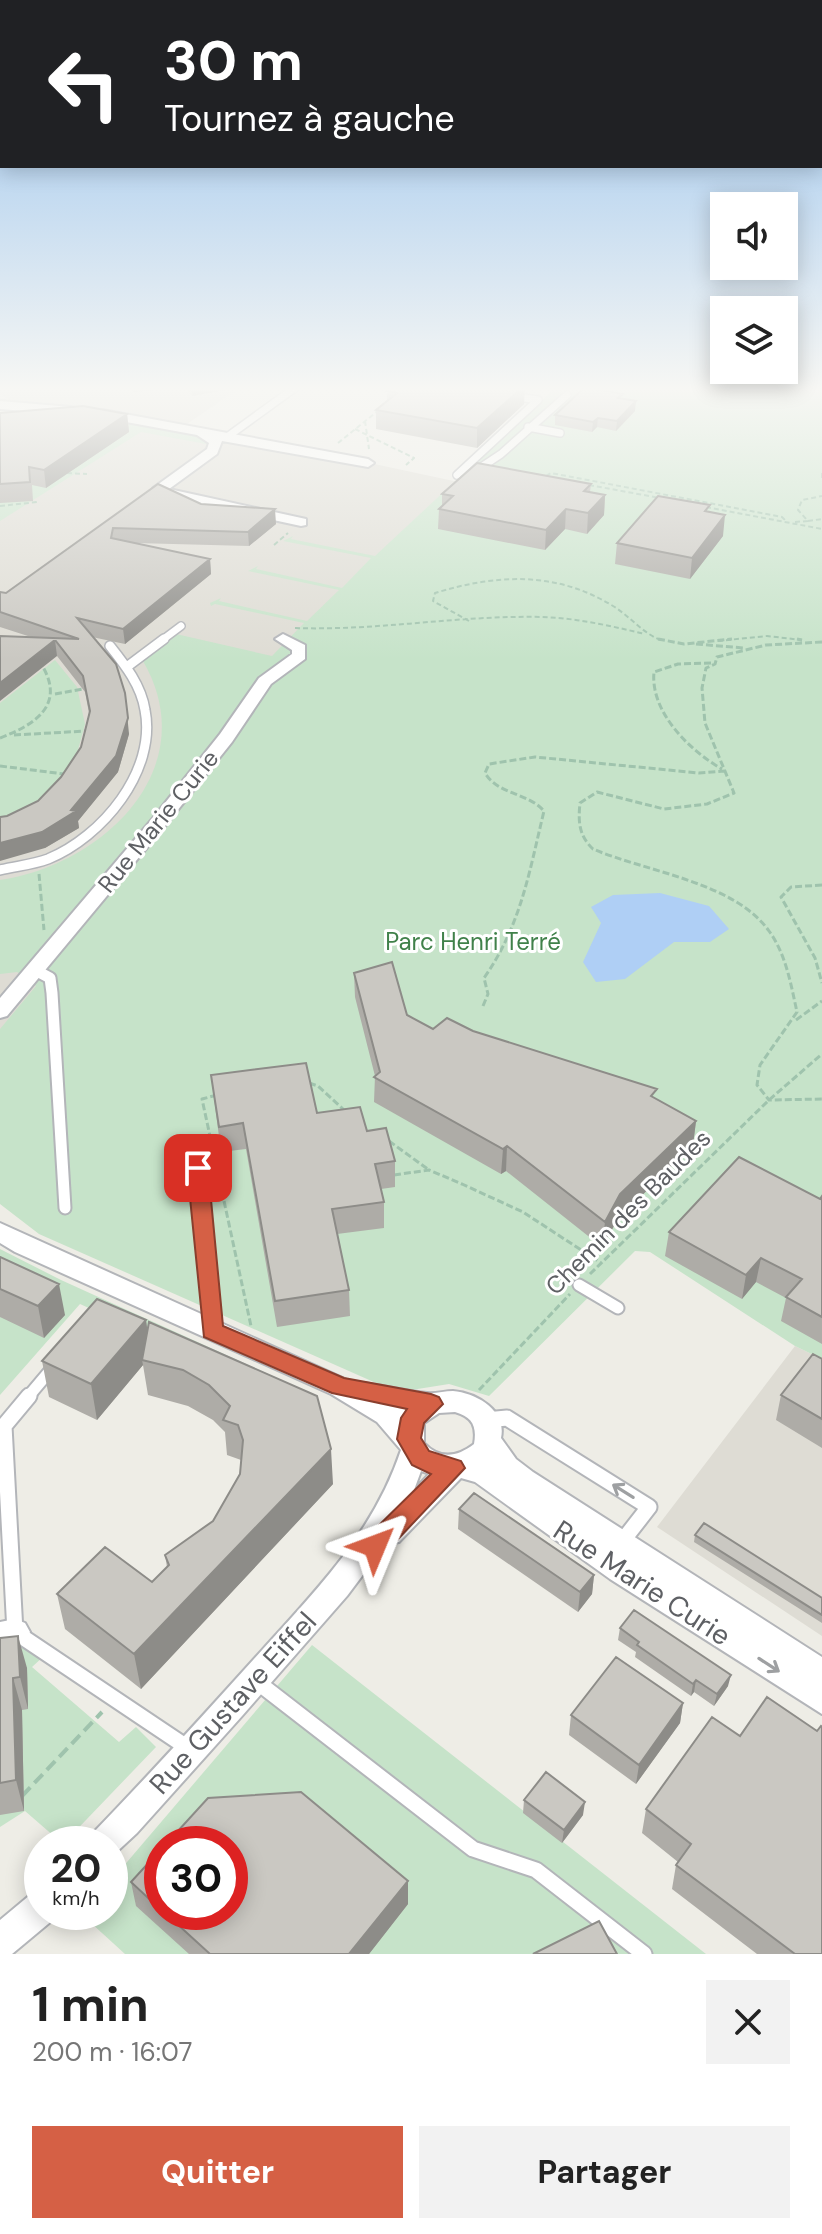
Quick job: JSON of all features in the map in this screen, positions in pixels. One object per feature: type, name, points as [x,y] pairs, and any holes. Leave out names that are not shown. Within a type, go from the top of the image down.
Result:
[{"type":"street","points":[[175,478],[155,493],[296,526]]},
{"type":"street","name":"Rue Marie Curie","points":[[0,1011],[194,778],[265,681],[300,656],[300,648],[286,633]]},
{"type":"street","points":[[0,1232],[23,1246],[386,1414],[430,1464],[458,1467],[480,1457],[481,1422],[456,1401],[431,1404],[322,1383]]},
{"type":"street","points":[[412,1444],[413,1418],[431,1404]]},
{"type":"street","name":"Rue Marie Curie","points":[[481,1422],[507,1467],[523,1480],[822,1674]]},
{"type":"street","name":"Rue Gustave Eiffel","points":[[121,1826],[193,1751],[360,1560],[389,1520],[404,1490],[412,1444]]},
{"type":"street","name":"Rue Marie Curie","points":[[458,1467],[485,1473],[539,1516],[822,1700]]},
{"type":"street","name":"Rue Gustave Eiffel","points":[[360,1560],[458,1467]]},
{"type":"street","points":[[0,1942],[24,1922]]},
{"type":"lane","points":[[128,666],[181,626]]},
{"type":"lane","points":[[0,870],[38,862],[88,836],[129,791],[147,746],[146,705],[128,666],[110,646]]},
{"type":"lane","points":[[35,970],[50,978],[52,993],[65,1208]]},
{"type":"lane","points":[[198,1168],[212,1331]]},
{"type":"lane","points":[[579,1285],[618,1308]]},
{"type":"lane","points":[[60,1357],[4,1426],[8,1633],[193,1751]]},
{"type":"lane","points":[[481,1422],[507,1418],[649,1507],[620,1544]]},
{"type":"lane","points":[[255,1680],[473,1849],[536,1870],[644,1954]]},
{"type":"path","points":[[551,478],[817,527]]},
{"type":"path","points":[[578,478],[782,517],[788,522],[822,519]]},
{"type":"path","points":[[662,499],[670,489]]},
{"type":"path","points":[[822,496],[798,504],[798,510],[808,521],[822,529]]},
{"type":"path","points":[[1,507],[37,502]]},
{"type":"path","points":[[274,545],[296,526]]},
{"type":"path","points":[[469,621],[433,601],[435,593],[493,577],[529,575],[565,581],[601,597],[647,634]]},
{"type":"path","points":[[286,633],[540,617],[573,619],[647,634],[665,642],[747,648]]},
{"type":"path","points":[[688,643],[757,634],[822,642]]},
{"type":"path","points":[[715,664],[717,657],[747,648],[805,641]]},
{"type":"path","points":[[715,664],[678,664],[654,672],[651,682],[654,696],[698,755],[725,771]]},
{"type":"path","points":[[715,664],[706,668],[701,695],[714,752],[733,784],[734,793],[722,799],[678,808],[650,808],[613,793],[589,794],[580,803],[580,833],[585,842],[601,853],[704,885],[750,907],[777,945],[791,980],[797,1012],[793,1022],[760,1065],[757,1085],[769,1100],[822,1099]]},
{"type":"path","points":[[10,735],[45,711],[54,694],[53,681],[43,667]]},
{"type":"path","points":[[54,694],[83,689]]},
{"type":"path","points":[[0,738],[91,731]]},
{"type":"path","points":[[483,1006],[488,994],[484,978],[505,948],[520,914],[544,811],[536,802],[490,782],[485,773],[489,764],[519,758],[652,767],[688,773],[722,774],[725,771]]},
{"type":"path","points":[[0,766],[76,775]]},
{"type":"path","points":[[38,862],[44,932],[49,940]]},
{"type":"path","points":[[822,885],[791,887],[781,897],[815,958],[822,983]]},
{"type":"path","points":[[793,1022],[822,1001]]},
{"type":"path","name":"Chemin des Baudes","points":[[481,1422],[579,1285],[769,1100],[822,1054]]},
{"type":"path","points":[[305,1082],[318,1086],[345,1111]]},
{"type":"path","points":[[229,1092],[202,1099],[253,1334]]},
{"type":"path","points":[[389,1141],[429,1170],[523,1212],[601,1263]]},
{"type":"path","points":[[394,1175],[429,1170]]},
{"type":"path","points":[[21,1797],[114,1698]]},
{"type":"shaded area","points":[[0,478],[440,478],[463,483],[0,1054]]},
{"type":"shaded area","points":[[795,1346],[822,1359],[822,1636],[657,1527]]},
{"type":"green space","points":[[0,478],[68,478],[0,521]]},
{"type":"green space","name":"Parc Henri Terré","points":[[458,478],[822,478],[822,1359],[795,1346],[650,1252],[635,1251],[489,1396],[449,1384],[405,1391],[376,1383],[39,1234],[0,1204],[0,1029],[36,986],[17,972],[0,974],[0,880],[38,871],[75,854],[107,832],[133,805],[152,773],[161,738],[159,701],[143,661],[176,634],[272,656],[304,623],[215,604],[211,606],[210,603],[221,598],[219,601],[307,621],[339,590],[248,571],[258,566],[256,569],[342,588],[371,558],[283,541],[293,536],[291,539],[375,556]]},
{"type":"green space","points":[[55,660],[77,687],[85,724],[72,772],[40,808],[0,826],[0,703]]},
{"type":"green space","points":[[0,1249],[299,1388],[290,1400],[80,1304],[0,1395]]},
{"type":"green space","points":[[0,1634],[44,1656],[32,1667],[119,1742],[136,1727],[156,1747],[80,1826],[42,1826],[25,1811],[0,1827]]},
{"type":"green space","points":[[312,1645],[706,1954],[125,1954],[99,1930],[128,1930],[128,1861],[144,1842],[144,1930],[248,1930],[248,1826],[158,1826]]},
{"type":"water","points":[[660,893],[709,906],[729,929],[710,942],[674,942],[625,979],[596,982],[583,962],[601,923],[591,907],[613,895]]},
{"type":"building","points":[[0,478],[30,478],[30,482],[0,484]]},
{"type":"building","points":[[460,478],[559,478],[591,484],[584,491],[605,495],[588,513],[566,509],[546,530],[439,509],[453,496],[442,494]]},
{"type":"building","points":[[158,484],[201,504],[275,509],[248,532],[113,528],[111,538],[210,559],[123,629],[77,618],[116,664],[125,693],[128,718],[116,756],[71,810],[76,811],[42,832],[0,843],[0,817],[38,801],[61,777],[81,747],[90,711],[83,676],[55,640],[0,683],[0,636],[79,639],[0,612],[0,592],[6,593]]},
{"type":"building","points":[[658,496],[710,505],[705,511],[725,515],[692,558],[617,543]]},
{"type":"building","points":[[392,962],[407,1015],[433,1029],[447,1018],[473,1031],[657,1089],[651,1096],[696,1121],[620,1194],[605,1222],[507,1146],[503,1149],[374,1077],[380,1072],[354,973]]},
{"type":"building","points":[[306,1063],[317,1113],[360,1107],[367,1131],[386,1128],[395,1161],[375,1164],[384,1202],[332,1209],[349,1290],[275,1301],[243,1123],[219,1127],[211,1075]]},
{"type":"building","points":[[739,1157],[820,1199],[822,1196],[822,1317],[786,1297],[802,1279],[761,1258],[746,1275],[669,1232]]},
{"type":"building","points":[[0,1257],[59,1284],[38,1306],[0,1289]]},
{"type":"building","points":[[97,1299],[146,1320],[91,1384],[42,1361]]},
{"type":"building","points":[[149,1322],[317,1396],[331,1449],[134,1654],[57,1594],[105,1547],[152,1582],[169,1565],[165,1555],[213,1521],[240,1474],[243,1440],[238,1425],[223,1420],[230,1406],[209,1385],[183,1370],[142,1360]]},
{"type":"building","points":[[813,1354],[822,1359],[822,1419],[781,1395]]},
{"type":"building","points":[[474,1493],[594,1575],[580,1592],[459,1509]]},
{"type":"building","points":[[704,1523],[822,1598],[822,1615],[695,1535]]},
{"type":"building","points":[[634,1610],[731,1675],[717,1694],[696,1680],[693,1684],[637,1645],[639,1642],[620,1628]]},
{"type":"building","points":[[18,1636],[20,1677],[13,1678],[16,1780],[0,1783],[0,1638]]},
{"type":"building","points":[[616,1657],[683,1703],[639,1765],[571,1715]]},
{"type":"building","points":[[767,1697],[817,1731],[822,1727],[822,1954],[795,1954],[676,1865],[691,1844],[646,1809],[712,1717],[740,1736]]},
{"type":"building","points":[[546,1772],[585,1802],[564,1830],[524,1800]]},
{"type":"building","points":[[301,1792],[408,1881],[349,1954],[210,1954],[184,1930],[248,1930],[248,1826],[182,1826],[208,1798]]},
{"type":"building","points":[[144,1868],[144,1894],[131,1882]]},
{"type":"building","points":[[599,1921],[617,1954],[533,1954]]},
{"type":"route","points":[[198,1168],[209,1267],[212,1331],[340,1387],[431,1404],[413,1418],[409,1439],[414,1450],[430,1464],[453,1468],[375,1546]]}]
